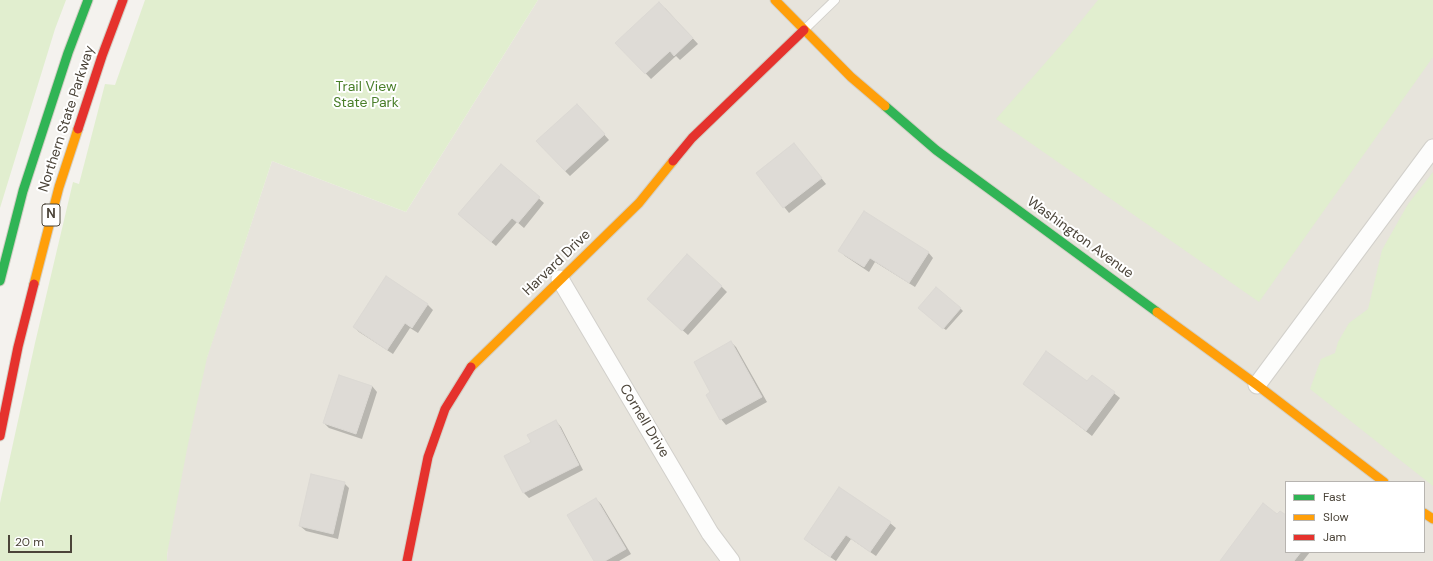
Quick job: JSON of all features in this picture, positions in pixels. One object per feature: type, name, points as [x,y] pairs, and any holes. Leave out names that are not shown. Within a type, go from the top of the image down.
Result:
[{"type":"main road","name":"Northern State Parkway","points":[[0,281],[23,191],[68,53],[88,0]]},
{"type":"main road","name":"Northern State Parkway","points":[[0,436],[18,347],[59,187],[102,56],[123,0]]},
{"type":"main road","name":"Washington Avenue","points":[[775,0],[851,77],[936,150],[1257,385],[1383,481]]},
{"type":"main road","name":"Harvard Drive","points":[[407,561],[428,457],[445,409],[472,365],[639,203],[692,138],[804,30]]},
{"type":"main road","points":[[1425,513],[1433,519]]},
{"type":"street","points":[[1257,385],[1433,148]]},
{"type":"street","name":"Cornell Drive","points":[[560,279],[710,533],[731,561]]},
{"type":"lane","points":[[804,30],[835,0]]},
{"type":"shaded area","points":[[538,0],[1433,0],[1433,561],[167,561],[169,471],[272,161],[406,212]]},
{"type":"green space","points":[[0,0],[66,0],[55,29],[0,208]]},
{"type":"green space","name":"Trail View State Park","points":[[145,0],[538,0],[406,212],[272,161],[207,358],[188,444],[167,554],[167,561],[0,561],[0,503],[35,343],[73,182],[79,184],[105,84],[115,85]]},
{"type":"green space","points":[[1098,0],[1433,0],[1433,57],[1259,302],[996,119],[1068,37]]},
{"type":"green space","points":[[1433,172],[1433,486],[1310,389],[1321,359],[1335,353],[1338,342],[1349,323],[1368,309],[1382,250],[1408,204]]},
{"type":"building","points":[[659,2],[693,38],[674,56],[670,51],[645,74],[615,43]]},
{"type":"building","points":[[577,104],[605,134],[565,171],[536,141]]},
{"type":"building","points":[[794,143],[822,178],[783,208],[756,173]]},
{"type":"building","points":[[501,164],[540,197],[518,223],[512,218],[491,242],[458,214]]},
{"type":"building","points":[[864,211],[929,252],[909,283],[870,258],[864,267],[838,251]]},
{"type":"building","points":[[687,254],[722,286],[682,331],[647,299]]},
{"type":"building","points":[[386,276],[428,304],[412,328],[405,323],[387,350],[353,327]]},
{"type":"building","points":[[936,287],[961,308],[943,329],[918,308]]},
{"type":"building","points":[[731,341],[762,397],[720,420],[706,395],[710,392],[694,362]]},
{"type":"building","points":[[1046,351],[1087,381],[1092,375],[1115,392],[1086,431],[1023,384]]},
{"type":"building","points":[[339,375],[372,386],[356,434],[323,423]]},
{"type":"building","points":[[556,420],[579,465],[523,493],[504,456],[531,442],[527,435]]},
{"type":"building","points":[[311,474],[345,482],[333,534],[299,526]]},
{"type":"building","points":[[839,487],[891,522],[870,552],[846,535],[830,557],[804,539]]},
{"type":"building","points":[[596,498],[626,549],[605,561],[594,561],[567,515]]},
{"type":"building","points":[[1263,503],[1277,514],[1280,511],[1285,514],[1285,553],[1300,553],[1294,561],[1220,561]]},
{"type":"traffic: fast","points":[[0,281],[23,191],[68,53],[88,0]]},
{"type":"traffic: fast","points":[[885,106],[936,150],[1157,312]]},
{"type":"traffic: slow","points":[[775,0],[851,77],[885,106]]},
{"type":"traffic: slow","points":[[34,284],[59,187],[78,129]]},
{"type":"traffic: slow","points":[[471,367],[639,203],[673,161]]},
{"type":"traffic: slow","points":[[1157,312],[1257,385],[1383,481]]},
{"type":"traffic: slow","points":[[1425,514],[1433,519]]},
{"type":"traffic: jam","points":[[78,129],[102,56],[123,0]]},
{"type":"traffic: jam","points":[[673,161],[692,138],[804,30]]},
{"type":"traffic: jam","points":[[0,436],[18,347],[34,284]]},
{"type":"traffic: jam","points":[[407,561],[428,457],[445,409],[471,367]]}]
